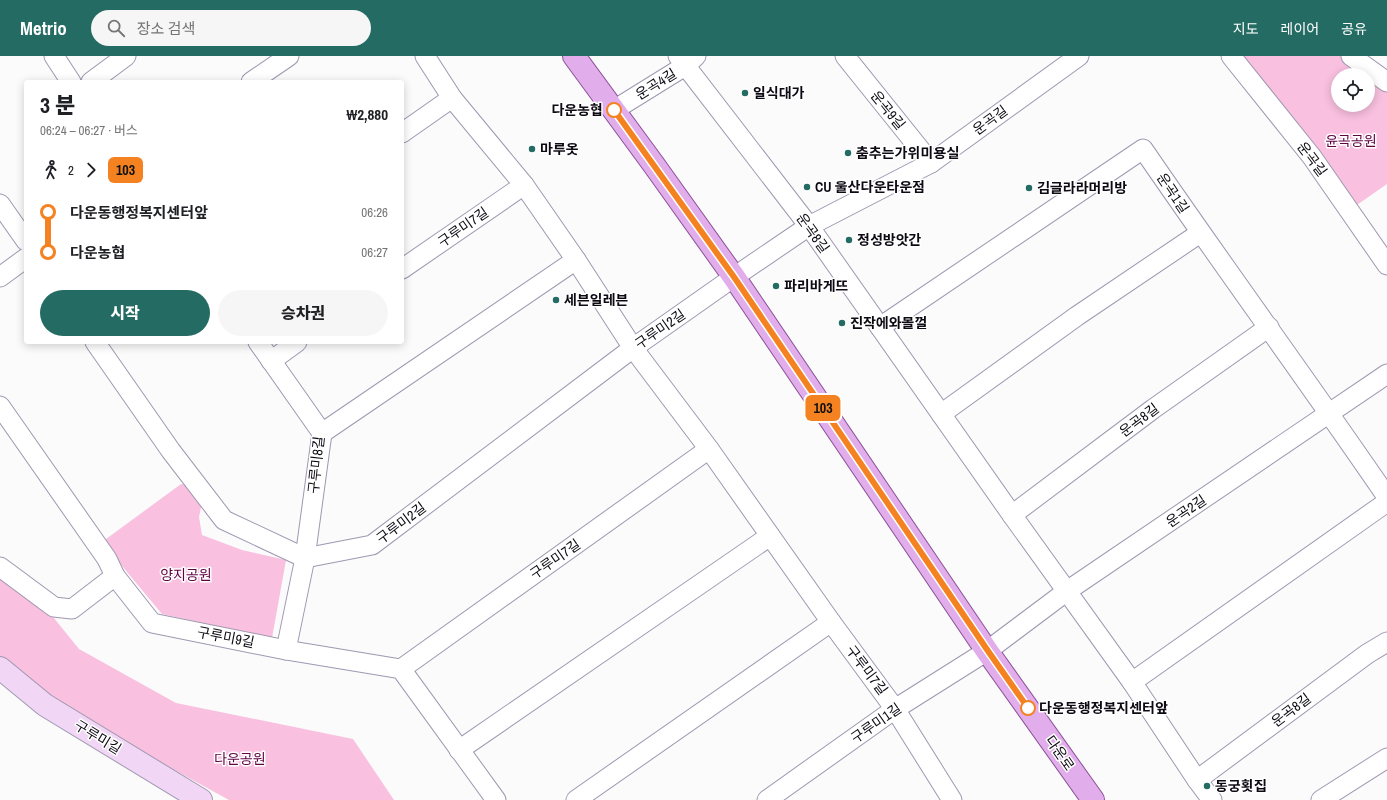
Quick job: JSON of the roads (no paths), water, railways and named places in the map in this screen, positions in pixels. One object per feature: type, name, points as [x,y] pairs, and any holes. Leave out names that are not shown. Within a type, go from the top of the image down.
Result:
[{"type":"main road","name":"다운로","points":[[574,56],[734,277],[988,651],[1093,800]]},
{"type":"street","points":[[54,56],[70,80]]},
{"type":"street","points":[[94,80],[126,56]]},
{"type":"street","points":[[254,80],[289,56]]},
{"type":"street","name":"구루미7길","points":[[425,56],[452,98],[524,185],[576,260],[632,348],[709,449],[831,622],[895,709],[952,800]]},
{"type":"street","name":"운곡길","points":[[734,277],[809,226],[931,163],[1079,56]]},
{"type":"street","name":"운곡길","points":[[1231,56],[1312,157],[1387,265]]},
{"type":"street","points":[[1351,56],[1387,82]]},
{"type":"street","name":"운곡9길","points":[[851,58],[931,163]]},
{"type":"street","name":"운곡4길","points":[[614,110],[687,59]]},
{"type":"street","name":"운곡8길","points":[[687,59],[809,226],[1012,515],[1132,682],[1212,800]]},
{"type":"street","points":[[404,132],[452,98]]},
{"type":"street","name":"운곡1길","points":[[880,327],[1143,149],[1200,233],[1330,413],[1387,497]]},
{"type":"street","name":"구루미7길","points":[[404,268],[524,185]]},
{"type":"street","points":[[0,204],[24,239]]},
{"type":"street","points":[[941,414],[1077,316],[1200,233]]},
{"type":"street","points":[[0,277],[24,259]]},
{"type":"street","points":[[322,433],[576,260]]},
{"type":"street","name":"구루미2길","points":[[305,558],[372,544],[632,348],[734,277]]},
{"type":"street","name":"운곡8길","points":[[1012,515],[1153,409],[1269,327]]},
{"type":"street","points":[[96,344],[171,451],[224,520],[305,558]]},
{"type":"street","name":"구루미8길","points":[[259,344],[322,433],[305,558],[286,650]]},
{"type":"street","points":[[270,360],[294,344]]},
{"type":"street","name":"운곡2길","points":[[988,651],[1067,591],[1387,374]]},
{"type":"street","name":"구루미9길","points":[[0,406],[106,559],[115,576],[152,623],[286,650],[401,669]]},
{"type":"street","name":"구루미7길","points":[[401,669],[709,449]]},
{"type":"street","points":[[1132,682],[1387,502]]},
{"type":"street","points":[[459,750],[770,536]]},
{"type":"street","points":[[0,567],[54,607],[72,609],[115,576]]},
{"type":"street","points":[[576,800],[831,622]]},
{"type":"street","name":"운곡8길","points":[[1197,780],[1367,654],[1387,642]]},
{"type":"street","name":"구루미1길","points":[[766,800],[895,709],[988,651]]},
{"type":"street","name":"구루미길","points":[[0,668],[45,705],[201,800]]},
{"type":"street","points":[[401,669],[496,800]]},
{"type":"street","points":[[1321,800],[1387,758]]},
{"type":"place","name":"일식대가","points":[[745,93]]},
{"type":"place","name":"다운농협","points":[[614,110]]},
{"type":"place","name":"마루옷","points":[[532,149]]},
{"type":"place","name":"춤추는가위미용실","points":[[848,153]]},
{"type":"place","name":"CU 울산다운타운점","points":[[807,187]]},
{"type":"place","name":"김글라라머리방","points":[[1029,188]]},
{"type":"place","name":"정성방앗간","points":[[849,240]]},
{"type":"place","name":"파리바게뜨","points":[[776,286]]},
{"type":"place","name":"세븐일레븐","points":[[556,300]]},
{"type":"place","name":"진작에와볼껄","points":[[842,323]]},
{"type":"place","name":"다운동행정복지센터앞","points":[[1028,708]]},
{"type":"place","name":"동궁횟집","points":[[1207,786]]},
{"type":"park label","name":"윤곡공원","points":[[1351,141]]},
{"type":"park label","name":"양지공원","points":[[186,575]]},
{"type":"park label","name":"다운공원","points":[[240,759]]}]
